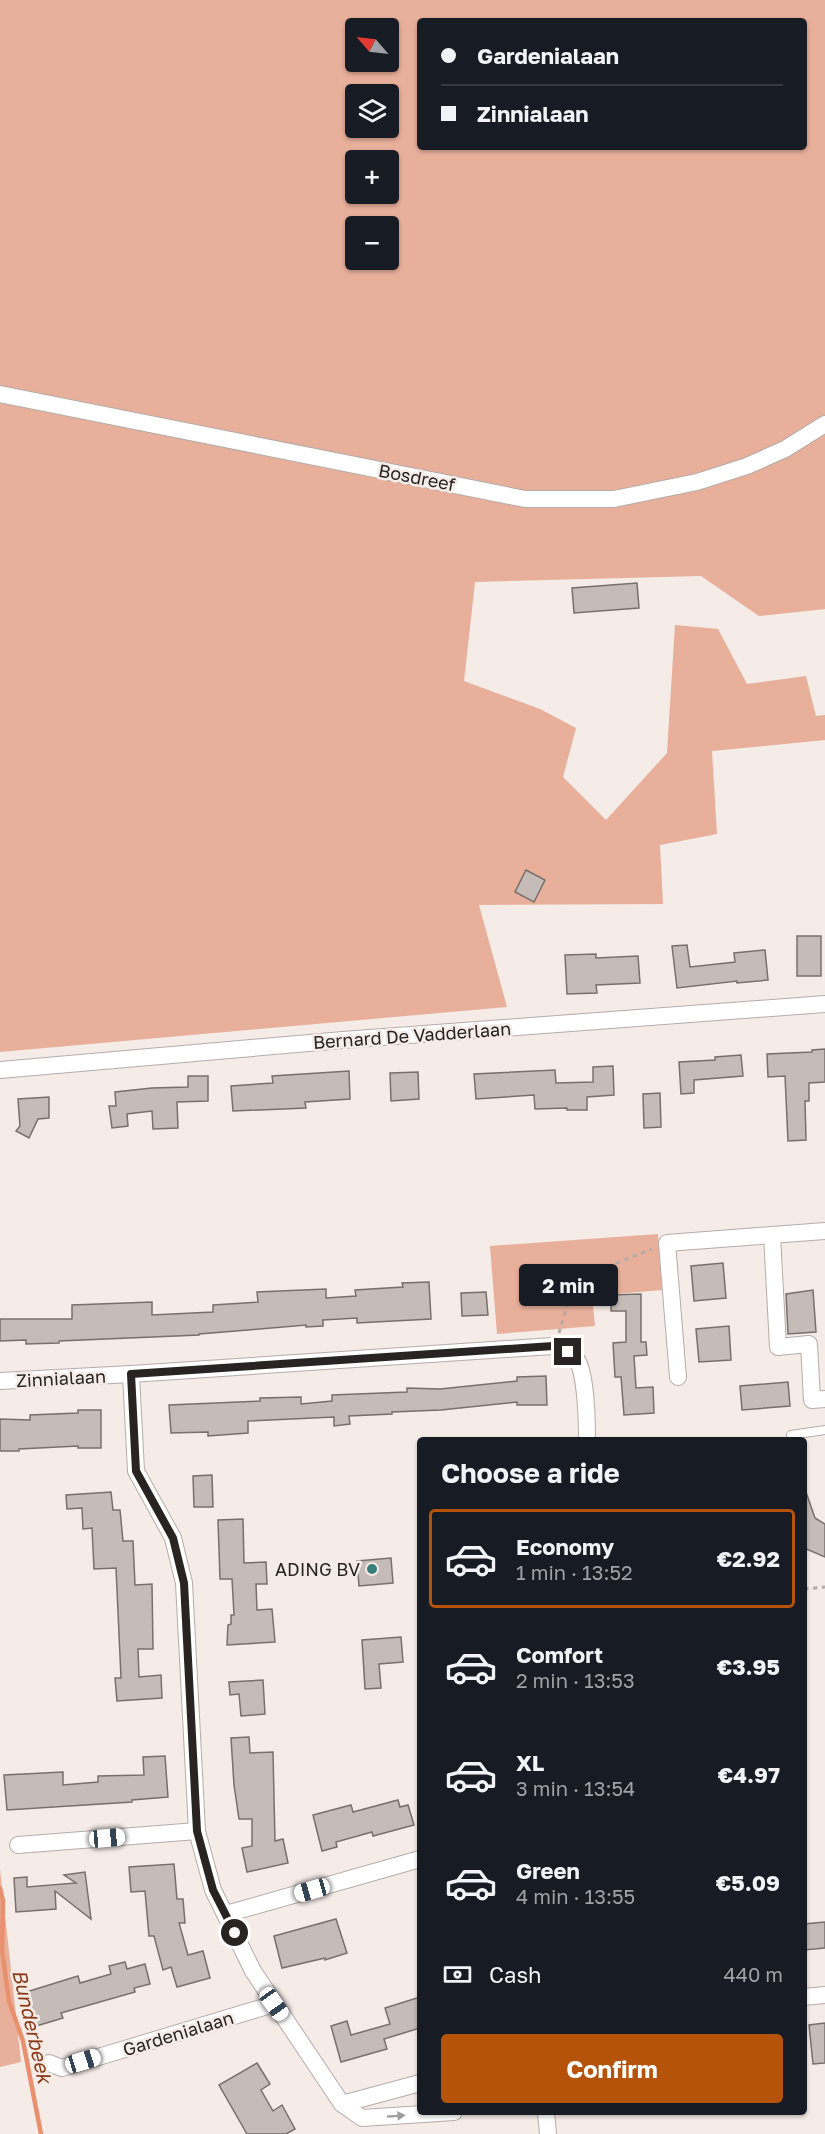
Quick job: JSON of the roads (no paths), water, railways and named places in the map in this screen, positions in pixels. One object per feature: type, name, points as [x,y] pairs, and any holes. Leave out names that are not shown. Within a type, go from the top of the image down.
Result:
[{"type":"street","name":"Bosdreef","points":[[0,394],[525,499],[615,499],[697,482],[747,466],[785,449],[825,424]]},
{"type":"street","name":"Bernard De Vadderlaan","points":[[0,1070],[343,1040],[825,1004]]},
{"type":"street","points":[[678,1377],[667,1243],[825,1232]]},
{"type":"street","points":[[772,1235],[778,1347],[808,1344],[812,1400],[825,1399]]},
{"type":"street","name":"Zinnialaan","points":[[0,1381],[553,1346],[568,1352],[577,1361],[583,1381],[587,1437]]},
{"type":"street","points":[[131,1374],[136,1471],[173,1538],[184,1583],[197,1831],[213,1890],[253,1971],[342,2103],[362,2118],[417,2114]]},
{"type":"street","points":[[18,1845],[197,1831]]},
{"type":"street","points":[[226,1914],[417,1861]]},
{"type":"street","points":[[807,1997],[825,1995]]},
{"type":"street","name":"Gardenialaan","points":[[49,2063],[62,2068],[274,2004]]},
{"type":"street","points":[[342,2103],[417,2084]]},
{"type":"street","points":[[546,2115],[548,2134]]},
{"type":"lane","points":[[791,1435],[825,1430]]},
{"type":"waterway","name":"Bunderbeek","points":[[0,1888],[3,1901],[2,1950],[9,2001],[23,2041],[41,2134]]},
{"type":"place","name":"ADING BV","points":[[372,1569]]}]
